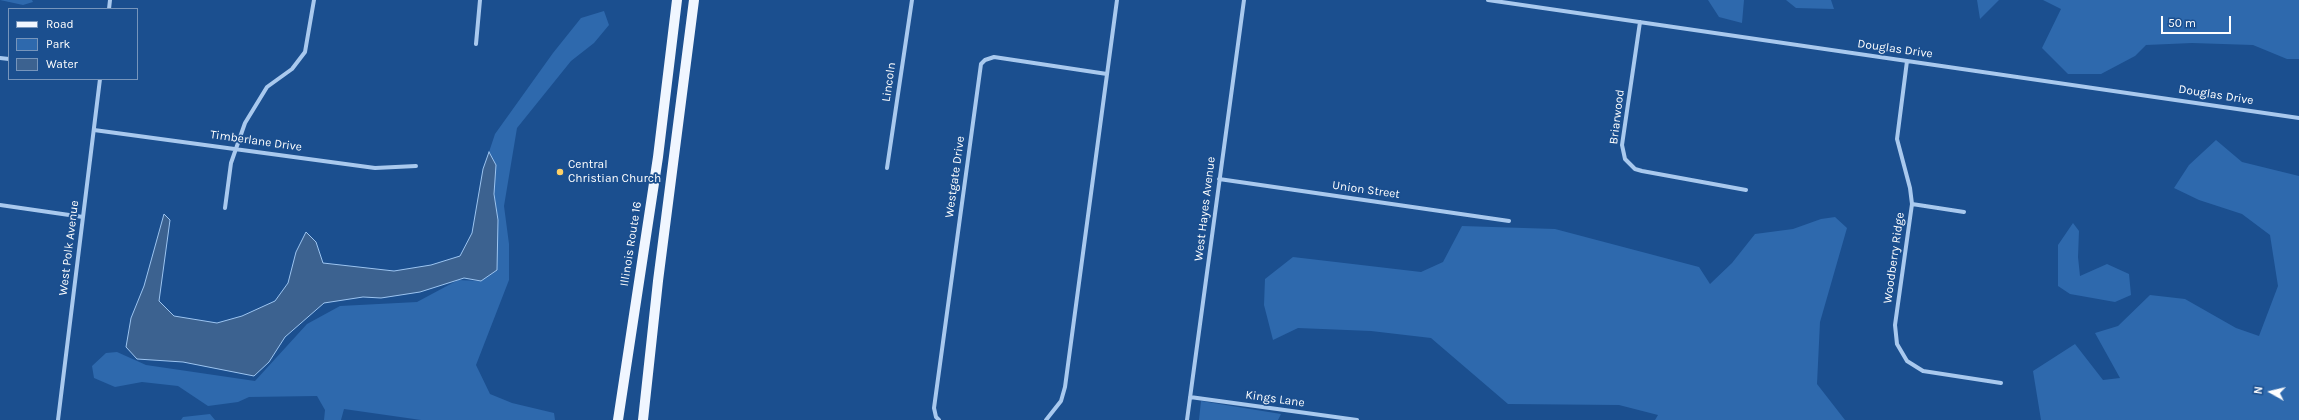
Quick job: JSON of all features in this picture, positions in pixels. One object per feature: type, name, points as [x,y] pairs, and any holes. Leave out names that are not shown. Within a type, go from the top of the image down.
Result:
[{"type":"main road","name":"Illinois Route 16","points":[[618,420],[658,157],[677,0]]},
{"type":"main road","points":[[643,420],[661,258],[694,0]]},
{"type":"street","points":[[225,208],[228,183],[236,148],[245,123],[265,89],[273,80],[292,69],[305,52],[314,0]]},
{"type":"street","points":[[476,44],[480,0]]},
{"type":"street","name":"Lincoln","points":[[887,168],[912,0]]},
{"type":"street","points":[[1046,420],[1061,401],[1065,387],[1117,0]]},
{"type":"street","name":"West Hayes Avenue","points":[[1187,420],[1244,0]]},
{"type":"street","name":"Douglas Drive","points":[[1488,0],[2299,118]]},
{"type":"street","name":"Briarwood","points":[[1640,22],[1622,145],[1625,159],[1635,169],[1642,171],[1746,190]]},
{"type":"street","name":"Westgate Drive","points":[[939,420],[934,412],[934,408],[981,64],[985,60],[994,57],[1107,74]]},
{"type":"street","name":"Woodberry Ridge","points":[[1907,60],[1897,139],[1910,188],[1912,204],[1894,334],[1901,353],[1914,367],[1923,371],[2000,383]]},
{"type":"street","name":"West Polk Avenue","points":[[58,420],[100,80]]},
{"type":"street","name":"Timberlane Drive","points":[[94,130],[375,168],[416,166]]},
{"type":"street","name":"Union Street","points":[[1219,179],[1509,221]]},
{"type":"street","points":[[1912,204],[1964,212]]},
{"type":"street","points":[[0,205],[83,217]]},
{"type":"street","name":"Kings Lane","points":[[1190,397],[1357,420]]},
{"type":"green space","points":[[0,0],[32,0],[33,2],[23,5]]},
{"type":"green space","points":[[1708,0],[1744,0],[1742,23],[1719,17]]},
{"type":"green space","points":[[1786,0],[1831,0],[1834,9],[1796,8]]},
{"type":"green space","points":[[1977,0],[1999,0],[1980,19]]},
{"type":"green space","points":[[2043,0],[2299,0],[2299,59],[2287,59],[2253,45],[2192,43],[2146,45],[2135,56],[2101,74],[2068,74],[2042,48],[2061,9]]},
{"type":"green space","points":[[604,11],[609,25],[594,43],[571,61],[517,128],[504,206],[509,244],[509,280],[476,365],[490,394],[512,403],[554,413],[555,420],[421,420],[344,409],[341,420],[324,420],[325,410],[317,396],[249,397],[238,402],[208,406],[178,386],[142,382],[115,387],[94,378],[92,366],[106,353],[117,352],[146,365],[255,381],[307,324],[340,306],[417,302],[458,280],[481,281],[498,220],[494,191],[496,165],[489,152],[495,134],[553,53],[581,18]]},
{"type":"green space","points":[[2216,140],[2242,162],[2299,176],[2299,420],[2041,420],[2033,371],[2075,344],[2103,380],[2120,378],[2095,333],[2118,326],[2150,295],[2185,299],[2236,328],[2259,336],[2278,286],[2270,235],[2242,214],[2199,200],[2174,188],[2189,165]]},
{"type":"green space","points":[[1835,217],[1847,228],[1820,322],[1817,384],[1845,420],[1655,420],[1658,415],[1619,405],[1508,404],[1431,338],[1371,331],[1298,328],[1273,340],[1264,305],[1265,279],[1293,257],[1421,272],[1443,262],[1462,226],[1555,229],[1699,267],[1710,284],[1732,263],[1755,234],[1793,229],[1821,219]]},
{"type":"green space","points":[[2073,223],[2079,231],[2078,257],[2080,276],[2107,264],[2129,274],[2131,295],[2115,302],[2070,294],[2058,286],[2058,245]]},
{"type":"green space","points":[[1201,401],[1281,414],[1278,420],[1199,420]]},
{"type":"green space","points":[[210,414],[215,420],[181,420],[183,417]]},
{"type":"water","points":[[489,152],[496,165],[494,194],[498,220],[497,270],[481,281],[464,278],[420,292],[381,298],[363,297],[324,303],[285,337],[269,362],[254,376],[183,362],[137,359],[126,347],[131,318],[144,286],[164,214],[170,220],[159,301],[174,316],[217,323],[242,316],[275,301],[288,283],[296,252],[306,232],[316,242],[323,263],[394,271],[431,265],[460,256],[472,233],[483,169]]},
{"type":"place","name":"Central Christian Church","points":[[560,172]]}]
